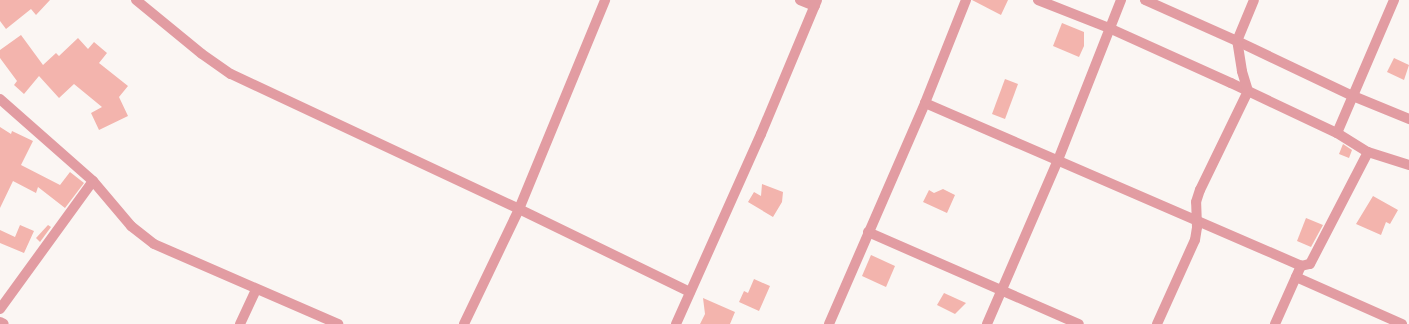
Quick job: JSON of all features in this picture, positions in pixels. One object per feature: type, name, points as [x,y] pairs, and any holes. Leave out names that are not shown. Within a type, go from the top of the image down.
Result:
[{"type":"street","points":[[136,0],[202,54],[231,74],[520,209],[690,292]]},
{"type":"street","points":[[464,324],[520,209],[604,0]]},
{"type":"street","points":[[676,324],[816,3],[800,0]]},
{"type":"street","points":[[829,324],[925,103],[966,0]]},
{"type":"street","points":[[1038,0],[1109,28],[1248,91],[1337,133],[1368,152],[1409,165]]},
{"type":"street","points":[[987,324],[1058,160],[1121,0]]},
{"type":"street","points":[[1145,0],[1237,40],[1353,96],[1409,119]]},
{"type":"street","points":[[1157,324],[1194,240],[1197,227],[1196,202],[1200,190],[1248,91],[1242,71],[1237,40],[1254,0]]},
{"type":"street","points":[[1337,133],[1394,0]]},
{"type":"street","points":[[0,99],[93,182],[131,226],[154,244],[338,324]]},
{"type":"street","points":[[925,103],[1196,219],[1301,266],[1310,264],[1368,152]]},
{"type":"street","points":[[0,308],[93,182]]},
{"type":"street","points":[[868,232],[1079,324]]},
{"type":"street","points":[[1274,324],[1301,266]]},
{"type":"street","points":[[1296,277],[1402,324]]},
{"type":"street","points":[[240,324],[256,289]]},
{"type":"street","points":[[0,322],[4,324]]},
{"type":"building","points":[[0,0],[50,0],[36,15],[31,9],[6,29],[0,21]]},
{"type":"building","points":[[972,0],[1008,0],[1001,15]]},
{"type":"building","points":[[1062,23],[1084,32],[1084,46],[1079,57],[1053,46]]},
{"type":"building","points":[[21,35],[43,65],[56,53],[59,56],[78,38],[88,49],[94,42],[107,53],[99,63],[128,86],[119,97],[128,116],[99,130],[91,113],[102,107],[74,84],[59,98],[39,76],[24,94],[14,85],[17,81],[0,58],[0,50]]},
{"type":"building","points":[[1394,58],[1409,65],[1404,80],[1387,72]]},
{"type":"building","points":[[1005,79],[1018,84],[1005,119],[992,114]]},
{"type":"building","points":[[0,127],[11,134],[12,131],[33,141],[21,165],[60,185],[70,172],[84,183],[65,208],[38,187],[36,193],[13,181],[0,208]]},
{"type":"building","points":[[1343,144],[1352,150],[1349,158],[1339,154]]},
{"type":"building","points":[[762,184],[783,192],[782,202],[773,217],[748,202],[754,192],[761,196]]},
{"type":"building","points":[[943,189],[955,195],[947,213],[923,202],[929,190],[934,193]]},
{"type":"building","points":[[1373,196],[1398,210],[1390,224],[1386,222],[1381,235],[1356,224]]},
{"type":"building","points":[[1306,218],[1323,225],[1311,247],[1297,241]]},
{"type":"building","points":[[20,225],[34,231],[24,253],[0,243],[0,230],[15,237]]},
{"type":"building","points":[[48,225],[51,227],[40,242],[36,238]]},
{"type":"building","points":[[871,255],[895,266],[886,287],[862,276]]},
{"type":"building","points":[[754,279],[770,286],[759,311],[739,302],[744,291],[748,293]]},
{"type":"building","points":[[944,293],[966,303],[955,314],[937,305]]},
{"type":"building","points":[[703,298],[735,312],[730,324],[700,324],[705,314]]}]
